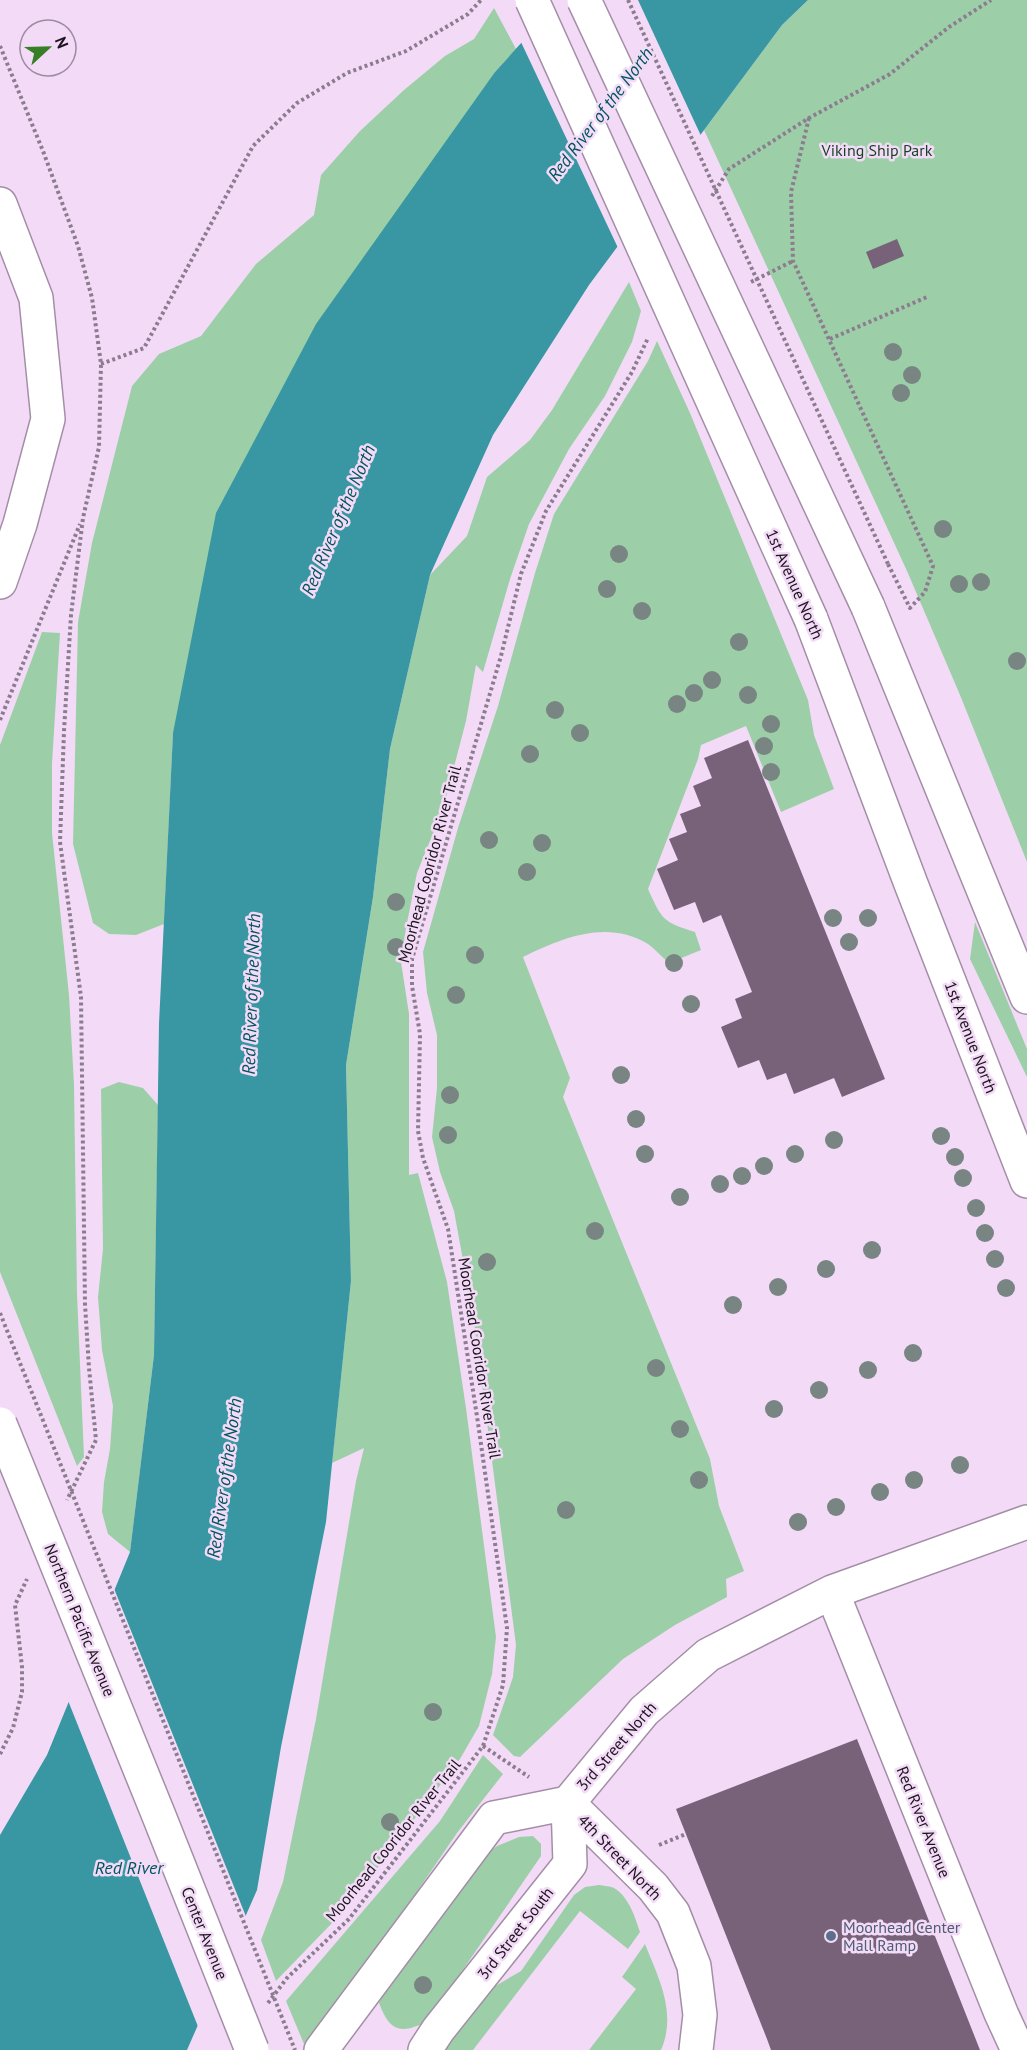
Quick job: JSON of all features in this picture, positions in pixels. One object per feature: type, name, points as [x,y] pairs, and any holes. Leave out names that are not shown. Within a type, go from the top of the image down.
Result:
[{"type":"street","name":"1st Avenue North","points":[[532,0],[811,619],[1027,1181]]},
{"type":"street","points":[[584,0],[868,608],[1027,997]]},
{"type":"street","points":[[0,582],[20,524],[48,419],[36,298],[2,217]]},
{"type":"street","name":"Northern Pacific Avenue","points":[[0,1424],[159,1816]]},
{"type":"street","name":"3rd Street North","points":[[321,2050],[494,1818],[568,1803],[644,1711],[708,1655],[832,1593],[1027,1522]]},
{"type":"street","name":"Red River Avenue","points":[[832,1593],[1018,2050]]},
{"type":"street","name":"3rd Street South","points":[[425,2050],[438,2030],[570,1864],[568,1803]]},
{"type":"street","name":"4th Street North","points":[[568,1803],[653,1887],[673,1913],[694,1965],[700,2015],[696,2050]]},
{"type":"street","name":"Center Avenue","points":[[159,1816],[252,2050]]},
{"type":"path","points":[[101,364],[144,348],[253,146],[297,103],[347,73],[406,51],[468,14],[481,0]]},
{"type":"path","points":[[628,0],[910,608],[925,592],[933,566],[793,261],[790,192],[809,118]]},
{"type":"path","points":[[710,198],[729,169],[809,118],[890,74],[950,27],[991,0]]},
{"type":"path","points":[[0,45],[78,246],[92,298],[101,364],[99,447],[83,518],[71,615],[60,842],[81,997],[85,1304],[96,1440],[67,1502]]},
{"type":"path","points":[[830,339],[927,297]]},
{"type":"path","name":"Moorhead Cooridor River Trail","points":[[267,2005],[287,1978],[349,1919],[483,1746],[503,1685],[507,1628],[478,1424],[448,1229],[423,1158],[418,1131],[420,1034],[412,986],[412,959],[501,656],[521,574],[546,511],[632,372],[651,330]]},
{"type":"path","points":[[0,720],[83,518]]},
{"type":"path","points":[[0,1313],[295,2050]]},
{"type":"path","points":[[0,1754],[13,1728],[22,1692],[22,1667],[15,1605],[29,1574]]},
{"type":"path","points":[[483,1746],[568,1803]]},
{"type":"path","points":[[659,1845],[686,1834]]},
{"type":"green space","name":"Viking Ship Park","points":[[808,0],[1027,0],[1027,862],[907,571],[704,130],[782,25]]},
{"type":"green space","points":[[494,8],[516,49],[495,72],[173,733],[164,924],[136,935],[109,934],[93,923],[73,844],[78,622],[92,543],[132,386],[159,354],[201,336],[256,264],[314,215],[321,175],[360,131],[445,56],[474,39]]},
{"type":"green space","points":[[629,282],[641,311],[632,342],[605,396],[569,449],[529,524],[510,579],[483,672],[476,665],[466,721],[443,809],[417,873],[401,962],[409,1014],[409,1175],[418,1173],[447,1282],[496,1637],[492,1674],[479,1726],[460,1759],[334,1921],[276,1981],[261,1940],[283,1882],[316,1719],[356,1481],[364,1448],[332,1463],[351,1281],[346,1065],[373,897],[390,749],[430,575],[467,536],[487,477],[530,440],[552,410]]},
{"type":"green space","points":[[657,341],[690,413],[808,700],[814,735],[834,789],[781,812],[746,726],[701,745],[698,759],[648,889],[665,918],[695,932],[701,950],[669,963],[648,944],[617,933],[601,932],[553,943],[523,957],[570,1078],[563,1097],[710,1459],[719,1506],[744,1571],[726,1579],[727,1597],[675,1625],[623,1659],[520,1757],[514,1756],[493,1735],[513,1677],[516,1645],[473,1315],[454,1211],[440,1172],[432,1137],[437,1088],[437,1035],[427,993],[423,952],[458,828],[498,706],[554,514],[648,361]]},
{"type":"green space","points":[[42,632],[60,633],[52,764],[52,833],[69,995],[74,1084],[77,1294],[84,1457],[77,1466],[0,1272],[0,745]]},
{"type":"green space","points":[[975,922],[1027,1049],[1027,1077],[970,959]]},
{"type":"green space","points":[[119,1082],[143,1088],[158,1105],[154,1355],[130,1552],[108,1534],[102,1512],[113,1406],[102,1350],[98,1297],[103,1249],[101,1089]]},
{"type":"green space","points":[[483,1755],[503,1774],[457,1833],[379,1947],[304,2044],[286,2001],[440,1821]]},
{"type":"green space","points":[[533,1836],[541,1844],[541,1856],[427,2022],[403,2029],[392,2025],[379,2003],[386,1983],[476,1861],[497,1846],[519,1837]]},
{"type":"green space","points":[[599,1885],[612,1887],[619,1892],[628,1902],[634,1914],[640,1932],[628,1949],[580,1911],[473,2050],[444,2050],[483,1997],[492,1988],[521,1971],[574,1895],[585,1887]]},
{"type":"green space","points":[[645,1944],[667,2009],[667,2023],[661,2050],[589,2050],[636,1989],[622,1977]]},
{"type":"water","name":"Red River","points":[[560,0],[808,0],[782,25],[589,285],[493,435],[430,575],[390,749],[373,897],[346,1065],[351,1281],[326,1522],[281,1747],[257,1890],[187,2050],[0,2050],[0,1835],[47,1755],[130,1552],[154,1355],[159,1024],[173,733],[216,513],[316,324],[495,72]]},
{"type":"pier","points":[[556,0],[638,0],[702,138],[619,250],[520,40]]},
{"type":"pier","points":[[113,1586],[247,1919],[199,2029],[67,1698]]},
{"type":"building","points":[[897,239],[904,256],[873,269],[866,252]]},
{"type":"building","points":[[748,740],[885,1079],[842,1097],[834,1078],[794,1094],[786,1073],[767,1080],[759,1060],[738,1068],[721,1027],[742,1018],[735,999],[752,992],[721,915],[703,923],[695,902],[674,910],[657,869],[678,860],[669,839],[687,832],[680,814],[701,806],[693,786],[712,778],[704,758]]},
{"type":"building","name":"Moorhead Center Mall Ramp","points":[[857,1739],[980,2050],[771,2050],[676,1809]]},
{"type":"place","name":"Moorhead Center Mall Ramp","points":[[831,1936]]},
{"type":"water label","name":"Red River of the North","points":[[600,114]]},
{"type":"water label","name":"Red River of the North","points":[[338,520]]},
{"type":"water label","name":"Red River of the North","points":[[251,994]]},
{"type":"water label","name":"Red River of the North","points":[[224,1478]]}]
